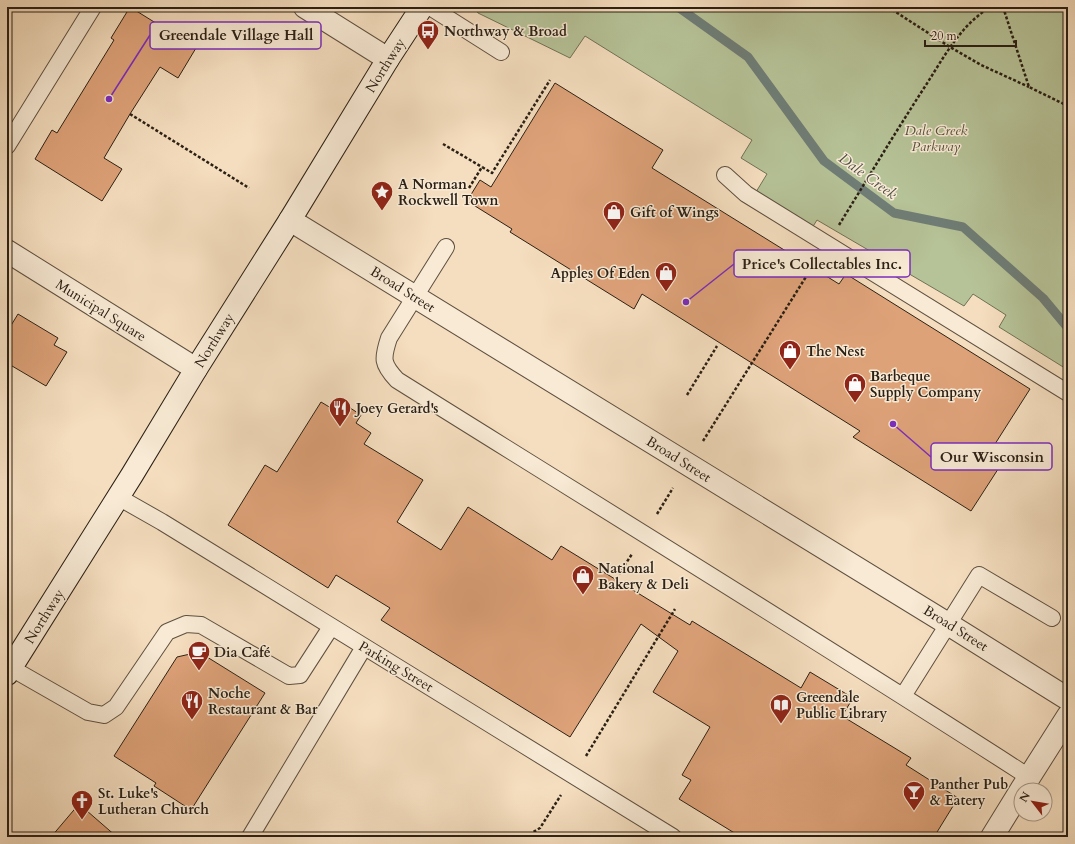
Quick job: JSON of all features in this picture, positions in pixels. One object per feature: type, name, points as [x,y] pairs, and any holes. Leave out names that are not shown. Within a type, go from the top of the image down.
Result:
[{"type":"street","points":[[305,7],[388,59]]},
{"type":"street","name":"Northway","points":[[8,669],[118,497],[388,59],[422,7]]},
{"type":"street","name":"Broad Street","points":[[290,220],[1068,699]]},
{"type":"street","name":"Municipal Square","points":[[7,251],[196,369]]},
{"type":"street","points":[[1027,782],[1068,716]]},
{"type":"street","points":[[992,837],[1013,804]]},
{"type":"lane","points":[[7,146],[93,7]]},
{"type":"lane","points":[[430,7],[501,52]]},
{"type":"lane","points":[[725,175],[746,194],[1068,393]]},
{"type":"lane","points":[[446,247],[389,338],[385,349],[384,359],[388,370],[397,380],[903,696],[1019,782]]},
{"type":"lane","name":"Parking Street","points":[[118,497],[162,522],[673,837]]},
{"type":"lane","points":[[903,696],[979,576],[1052,618]]},
{"type":"lane","points":[[8,669],[88,712],[104,715],[116,707],[167,632],[186,624],[201,625],[289,676],[300,675],[331,627]]},
{"type":"lane","points":[[250,837],[364,647]]},
{"type":"path","points":[[888,7],[981,65],[1068,106]]},
{"type":"path","points":[[619,574],[950,47],[965,28],[985,10],[992,7]]},
{"type":"path","points":[[1003,7],[1029,87]]},
{"type":"path","points":[[443,144],[492,173],[550,80]]},
{"type":"path","points":[[130,114],[249,188]]},
{"type":"path","points":[[469,188],[482,167]]},
{"type":"path","points":[[687,395],[718,346]]},
{"type":"path","points":[[525,837],[540,828],[675,609]]},
{"type":"green space","name":"Dale Creek Parkway","points":[[474,7],[1068,7],[1068,370],[999,327],[1006,315],[973,294],[964,306],[817,220],[812,228],[756,192],[767,174],[741,158],[752,140],[585,36],[570,58],[478,13]]},
{"type":"building","points":[[130,7],[196,48],[178,78],[160,67],[130,114],[104,158],[122,169],[102,201],[35,159],[52,130],[57,133],[114,40],[111,38]]},
{"type":"building","points":[[555,83],[663,150],[652,168],[839,284],[846,274],[1030,389],[988,455],[1002,463],[971,511],[853,437],[860,431],[642,294],[634,309],[510,232],[512,229],[467,201],[480,180],[491,187]]},
{"type":"building","points":[[18,314],[58,338],[54,345],[67,352],[46,386],[7,363],[7,332]]},
{"type":"building","points":[[321,402],[336,411],[341,402],[361,415],[356,423],[371,433],[364,444],[423,480],[397,522],[441,550],[468,507],[552,560],[561,546],[690,625],[692,621],[801,688],[810,672],[853,698],[842,716],[911,758],[906,765],[958,798],[934,837],[741,837],[679,799],[691,780],[682,775],[710,727],[653,692],[678,651],[641,624],[570,737],[381,620],[390,608],[336,575],[328,588],[228,525],[265,465],[277,472]]},
{"type":"building","points":[[199,652],[265,693],[191,810],[154,786],[156,783],[114,756],[177,657]]},
{"type":"building","name":"St. Luke's Lutheran Church","points":[[79,804],[117,837],[51,837]]},
{"type":"waterway","name":"Dale Creek","points":[[678,7],[748,57],[824,161],[894,213],[963,227],[1043,298],[1068,328]]},
{"type":"place","name":"Northway & Broad","points":[[428,50]]},
{"type":"place","name":"Greendale Village Hall","points":[[109,99]]},
{"type":"place","name":"A Norman Rockwell Town","points":[[382,212]]},
{"type":"place","name":"Gift of Wings","points":[[614,232]]},
{"type":"place","name":"Apples Of Eden","points":[[666,292]]},
{"type":"place","name":"Price's Collectables Inc.","points":[[686,302]]},
{"type":"place","name":"The Nest","points":[[790,370]]},
{"type":"place","name":"Barbeque Supply Company","points":[[855,404]]},
{"type":"place","name":"Our Wisconsin","points":[[893,424]]},
{"type":"place","name":"Joey Gerard's","points":[[340,428]]},
{"type":"place","name":"National Bakery & Deli","points":[[583,596]]},
{"type":"place","name":"Dia Café","points":[[199,672]]},
{"type":"place","name":"Noche Restaurant & Bar","points":[[192,720]]},
{"type":"place","name":"Greendale Public Library","points":[[781,724]]},
{"type":"place","name":"Panther Pub & Eatery","points":[[914,812]]},
{"type":"place","name":"St. Luke's Lutheran Church","points":[[82,820]]}]
